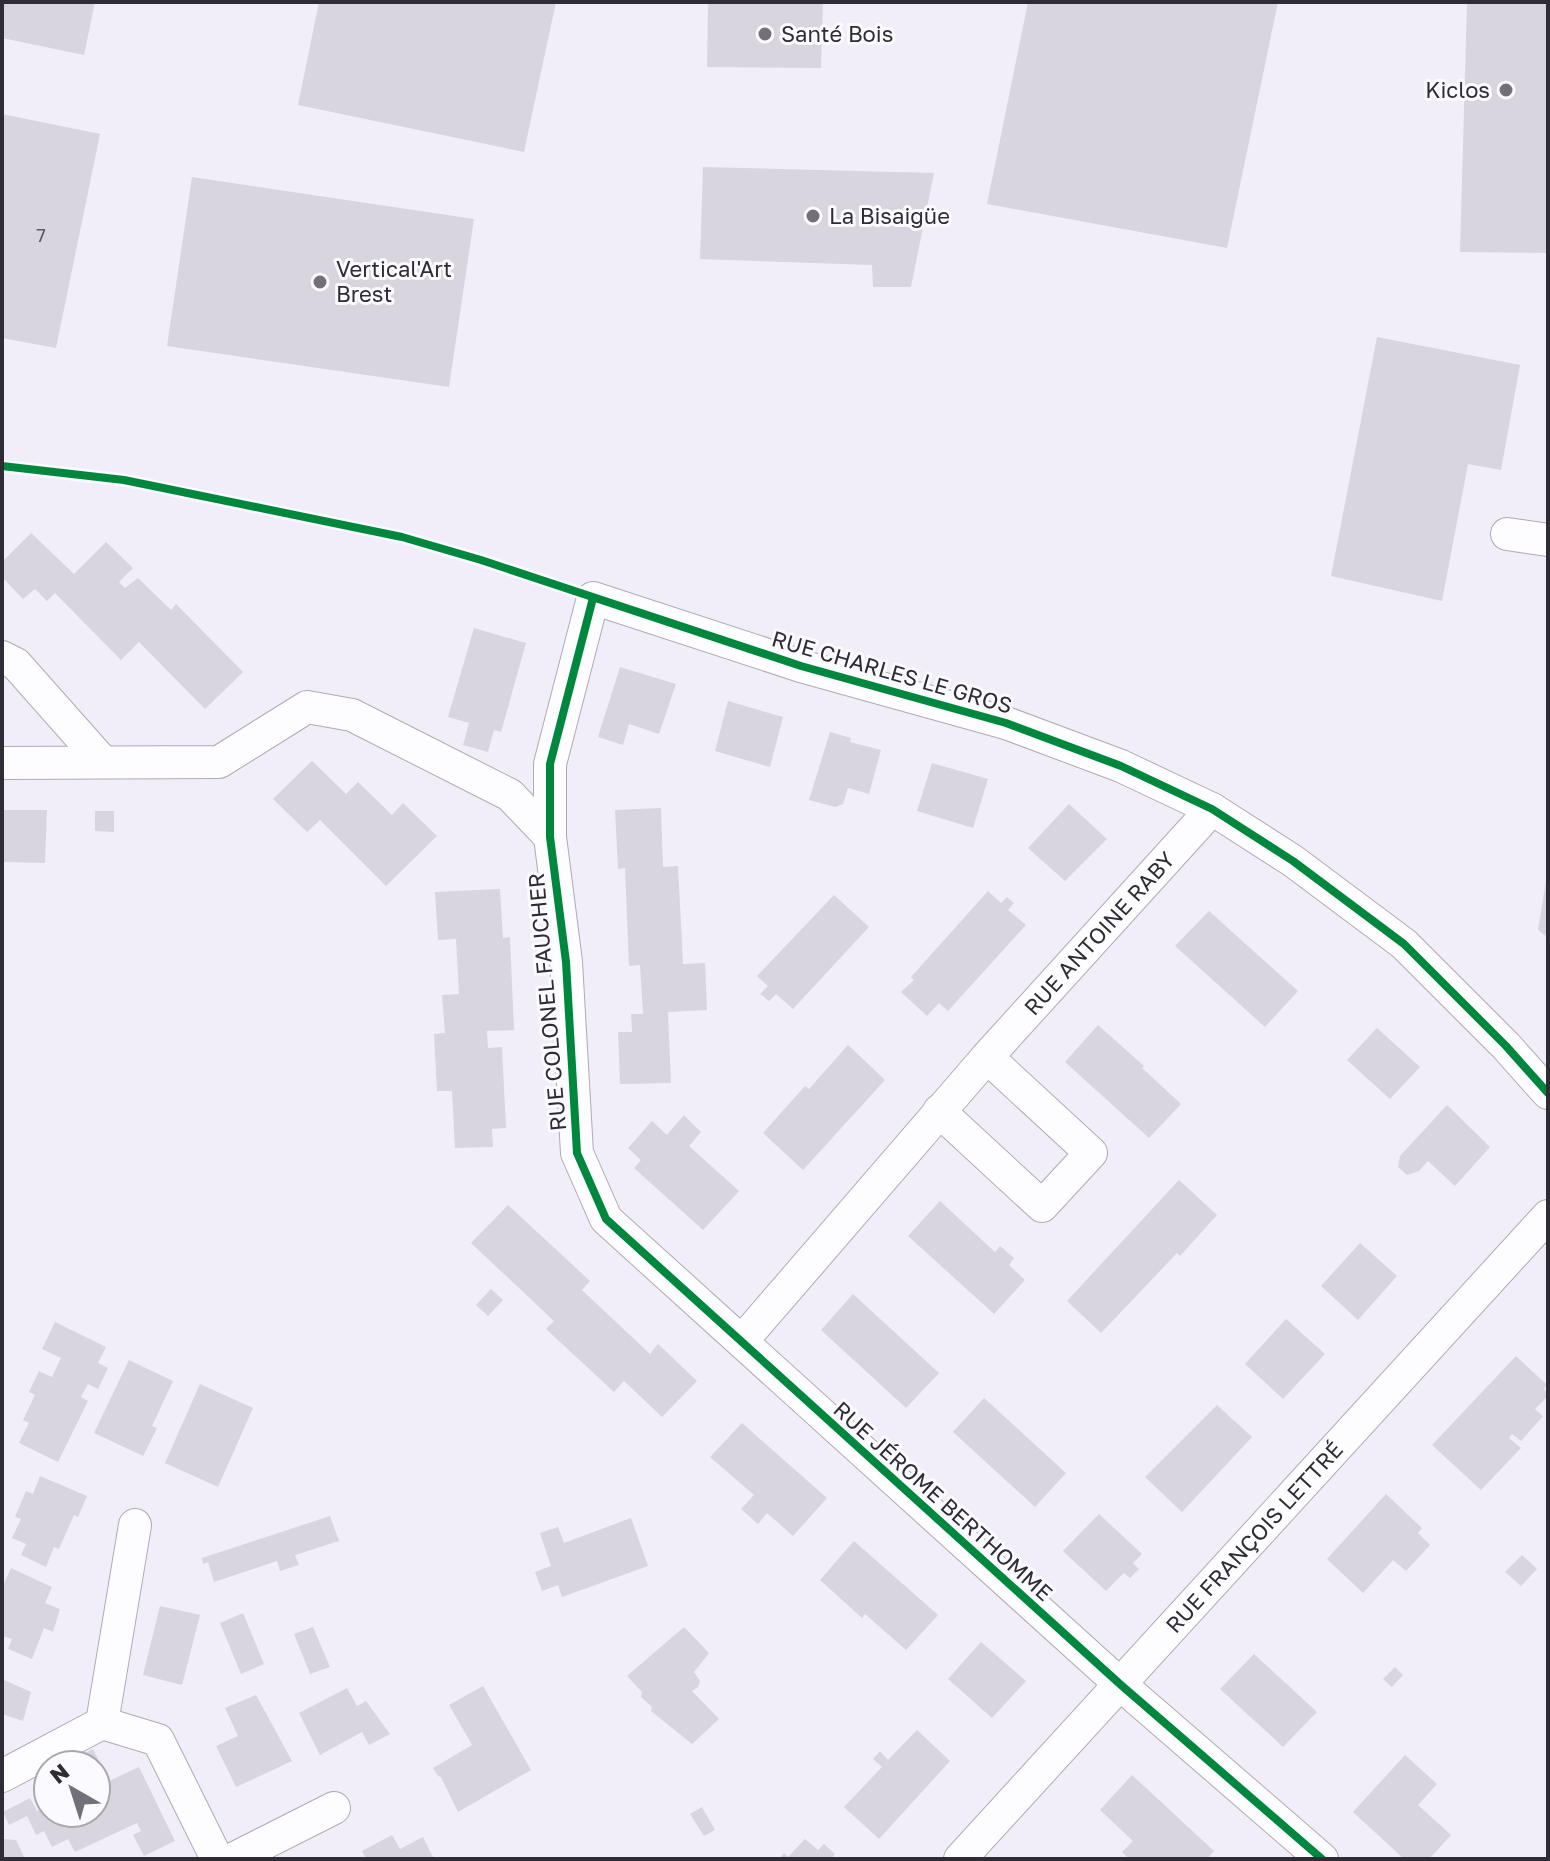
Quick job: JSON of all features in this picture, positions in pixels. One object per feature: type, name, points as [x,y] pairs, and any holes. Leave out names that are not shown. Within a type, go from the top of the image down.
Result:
[{"type":"street","points":[[1507,534],[1548,540]]},
{"type":"street","name":"RUE CHARLES LE GROS","points":[[593,598],[814,670],[1006,723],[1121,766],[1212,809],[1293,861],[1404,944],[1506,1046],[1548,1093]]},
{"type":"street","name":"RUE COLONEL FAUCHER","points":[[593,598],[550,764],[550,837],[566,962],[577,1153],[606,1219],[742,1341]]},
{"type":"street","points":[[2,657],[16,664],[102,761]]},
{"type":"street","points":[[2,763],[219,762],[307,707],[352,715],[510,795],[550,837]]},
{"type":"street","name":"RUE ANTOINE RABY","points":[[742,1341],[939,1111],[1212,809]]},
{"type":"street","points":[[939,1111],[1042,1206],[1091,1153],[987,1057]]},
{"type":"street","name":"RUE FRANÇOIS LETTRÉ","points":[[960,1859],[1548,1216]]},
{"type":"street","name":"RUE JÉROME BERTHOMME","points":[[742,1341],[1121,1685],[1322,1859]]},
{"type":"street","points":[[102,1723],[135,1525]]},
{"type":"street","points":[[2,1776],[102,1723],[158,1740],[217,1859]]},
{"type":"street","points":[[233,1859],[334,1808]]},
{"type":"building","points":[[2,2],[95,2],[84,55],[2,38]]},
{"type":"building","points":[[319,2],[556,2],[524,152],[298,105]]},
{"type":"building","name":"Santé Bois","points":[[708,2],[823,2],[821,68],[707,67]]},
{"type":"building","points":[[1028,2],[1278,2],[1227,248],[987,204]]},
{"type":"building","name":"Kiclos","points":[[1467,2],[1548,2],[1548,253],[1460,252]]},
{"type":"building","points":[[2,114],[100,134],[56,348],[2,338]]},
{"type":"building","name":"La Bisaigüe","points":[[703,167],[934,173],[911,287],[873,287],[872,265],[700,259]]},
{"type":"building","name":"Vertical'Art Brest","points":[[192,177],[474,219],[449,387],[167,346]]},
{"type":"building","points":[[1377,337],[1520,365],[1501,470],[1468,464],[1442,601],[1331,576]]},
{"type":"building","points":[[31,533],[74,574],[106,542],[133,568],[119,582],[125,588],[138,578],[171,610],[176,604],[243,672],[205,709],[139,642],[121,660],[55,593],[47,601],[35,589],[23,599],[2,577],[2,562]]},
{"type":"building","points":[[474,628],[526,643],[501,732],[494,730],[488,752],[463,745],[469,723],[448,717]]},
{"type":"building","points":[[620,667],[676,684],[659,734],[629,724],[623,745],[598,737]]},
{"type":"building","points":[[728,701],[783,717],[770,767],[715,751]]},
{"type":"building","points":[[830,732],[851,738],[850,742],[881,750],[869,794],[848,788],[843,804],[835,807],[809,800]]},
{"type":"building","points":[[312,761],[346,794],[358,782],[392,815],[403,803],[437,836],[386,886],[320,820],[307,832],[273,799]]},
{"type":"building","points":[[932,763],[988,779],[973,828],[917,811]]},
{"type":"building","points":[[1069,804],[1107,839],[1065,881],[1028,848]]},
{"type":"building","points":[[661,808],[663,867],[678,866],[683,964],[705,963],[707,1010],[668,1012],[671,1083],[620,1084],[618,1032],[632,1032],[631,1014],[643,1014],[640,965],[629,966],[625,868],[618,869],[615,810]]},
{"type":"building","points":[[2,810],[47,810],[45,863],[2,862]]},
{"type":"building","points":[[95,811],[114,811],[114,832],[95,831]]},
{"type":"building","points":[[1548,881],[1548,938],[1538,930]]},
{"type":"building","points":[[500,889],[503,938],[510,937],[514,1030],[487,1031],[488,1048],[502,1047],[506,1128],[492,1129],[493,1147],[455,1148],[452,1091],[437,1091],[434,1034],[445,1033],[442,995],[459,994],[456,939],[438,940],[435,892]]},
{"type":"building","points":[[988,891],[1001,903],[1007,897],[1014,903],[1008,910],[1026,925],[948,1011],[939,1003],[927,1016],[901,992]]},
{"type":"building","points":[[834,895],[869,927],[793,1009],[776,994],[769,1001],[760,994],[768,986],[757,976]]},
{"type":"building","points":[[1209,911],[1298,991],[1265,1027],[1175,946]]},
{"type":"building","points":[[1098,1025],[1181,1104],[1149,1138],[1065,1062]]},
{"type":"building","points":[[1377,1028],[1420,1067],[1390,1099],[1347,1060]]},
{"type":"building","points":[[848,1045],[885,1080],[803,1170],[763,1133],[805,1086],[809,1089]]},
{"type":"building","points":[[1447,1105],[1490,1147],[1455,1186],[1428,1161],[1419,1171],[1407,1175],[1398,1167],[1400,1156]]},
{"type":"building","points":[[684,1115],[701,1132],[689,1146],[739,1191],[703,1230],[634,1168],[641,1160],[628,1148],[652,1121],[667,1135]]},
{"type":"building","points":[[1179,1180],[1217,1215],[1101,1333],[1067,1301]]},
{"type":"building","points":[[940,1201],[995,1252],[1000,1246],[1014,1258],[1009,1265],[1025,1280],[994,1314],[908,1236]]},
{"type":"building","points":[[508,1205],[590,1281],[582,1290],[650,1354],[658,1344],[697,1381],[662,1417],[624,1381],[614,1392],[546,1329],[554,1321],[471,1243]]},
{"type":"building","points":[[1360,1243],[1397,1276],[1358,1320],[1321,1286]]},
{"type":"building","points":[[491,1289],[503,1300],[488,1316],[476,1305]]},
{"type":"building","points":[[853,1294],[939,1373],[906,1408],[821,1330]]},
{"type":"building","points":[[1286,1319],[1325,1354],[1283,1399],[1245,1364]]},
{"type":"building","points":[[55,1322],[106,1347],[98,1363],[108,1368],[98,1389],[88,1384],[81,1397],[88,1401],[58,1462],[19,1443],[29,1423],[23,1420],[35,1395],[29,1392],[39,1371],[52,1377],[61,1358],[42,1349]]},
{"type":"building","points":[[1516,1356],[1547,1385],[1544,1388],[1548,1396],[1535,1409],[1543,1416],[1521,1441],[1512,1434],[1509,1438],[1521,1448],[1481,1490],[1432,1445]]},
{"type":"building","points":[[129,1360],[173,1381],[152,1426],[157,1428],[143,1456],[94,1433]]},
{"type":"building","points":[[200,1384],[253,1408],[218,1487],[165,1463]]},
{"type":"building","points":[[984,1398],[1066,1473],[1035,1507],[953,1432]]},
{"type":"building","points":[[1217,1405],[1252,1437],[1182,1512],[1145,1477]]},
{"type":"building","points":[[742,1423],[827,1498],[793,1536],[767,1513],[758,1524],[741,1509],[754,1495],[710,1457]]},
{"type":"building","points":[[40,1476],[87,1496],[78,1517],[74,1515],[59,1549],[54,1547],[46,1567],[21,1555],[26,1544],[12,1538],[21,1519],[15,1517],[26,1491],[33,1494]]},
{"type":"building","points":[[1386,1494],[1422,1528],[1418,1533],[1430,1545],[1406,1571],[1393,1560],[1363,1593],[1327,1559]]},
{"type":"building","points":[[1099,1514],[1142,1554],[1133,1563],[1139,1569],[1130,1578],[1124,1573],[1106,1591],[1063,1551]]},
{"type":"building","points":[[330,1516],[339,1541],[295,1555],[299,1565],[280,1571],[277,1561],[214,1582],[208,1562],[203,1564],[202,1558]]},
{"type":"building","points":[[631,1518],[648,1566],[562,1597],[558,1585],[542,1591],[535,1572],[551,1566],[540,1533],[558,1527],[564,1543]]},
{"type":"building","points":[[854,1541],[938,1615],[906,1650],[865,1614],[862,1618],[820,1580]]},
{"type":"building","points":[[1522,1555],[1537,1569],[1521,1586],[1505,1572]]},
{"type":"building","points":[[11,1568],[52,1587],[45,1603],[60,1609],[53,1632],[44,1628],[32,1659],[8,1649],[12,1639],[2,1636],[2,1588]]},
{"type":"building","points":[[160,1606],[200,1615],[182,1685],[143,1675]]},
{"type":"building","points":[[243,1613],[264,1664],[241,1674],[220,1623]]},
{"type":"building","points":[[313,1627],[330,1667],[310,1674],[294,1634]]},
{"type":"building","points":[[684,1627],[709,1653],[694,1672],[700,1681],[692,1691],[719,1719],[692,1744],[651,1711],[652,1707],[641,1697],[642,1692],[627,1676]]},
{"type":"building","points":[[981,1642],[1026,1681],[992,1718],[948,1679]]},
{"type":"building","points":[[1254,1654],[1317,1712],[1283,1747],[1220,1689]]},
{"type":"building","points":[[1395,1667],[1403,1675],[1392,1687],[1383,1679]]},
{"type":"building","points":[[2,1679],[31,1692],[23,1721],[2,1714]]},
{"type":"building","points":[[483,1686],[531,1770],[458,1812],[441,1777],[433,1768],[472,1745],[449,1705]]},
{"type":"building","points":[[347,1688],[357,1706],[366,1701],[390,1734],[369,1745],[362,1732],[320,1755],[299,1713]]},
{"type":"building","points":[[256,1695],[292,1761],[236,1787],[216,1746],[238,1736],[225,1708]]},
{"type":"building","points":[[917,1730],[950,1761],[879,1839],[844,1807],[882,1767],[873,1759],[880,1751],[888,1760]]},
{"type":"building","points":[[1405,1755],[1437,1784],[1418,1805],[1451,1835],[1429,1859],[1404,1859],[1353,1812]]},
{"type":"building","points":[[139,1767],[175,1841],[144,1856],[133,1835],[141,1831],[137,1823],[75,1852],[68,1839],[52,1847],[44,1831],[36,1835],[33,1829],[112,1829],[112,1780]]},
{"type":"building","points":[[1132,1775],[1214,1851],[1207,1859],[1129,1859],[1122,1852],[1133,1841],[1100,1810]]},
{"type":"building","points":[[30,1798],[32,1827],[27,1816],[9,1825],[3,1812]]},
{"type":"building","points":[[702,1807],[715,1830],[704,1836],[690,1814]]},
{"type":"building","points":[[392,1835],[400,1849],[423,1837],[434,1859],[366,1859],[362,1851]]},
{"type":"building","points":[[2,1839],[16,1840],[25,1859],[2,1859]]},
{"type":"building","points":[[805,1839],[818,1850],[824,1844],[835,1854],[831,1859],[779,1859],[784,1853],[788,1857]]},
{"type":"cycle path","points":[[2,466],[124,480],[402,537],[481,560],[801,666],[1006,723],[1121,766],[1212,809],[1293,861],[1404,944],[1506,1046],[1548,1093]]},
{"type":"cycle path","points":[[593,598],[550,764],[550,837],[566,962],[577,1153],[606,1219],[1121,1685],[1322,1859]]},
{"type":"place","name":"Santé Bois","points":[[765,34]]},
{"type":"place","name":"Kiclos","points":[[1506,90]]},
{"type":"place","name":"La Bisaigüe","points":[[813,216]]},
{"type":"place","name":"Vertical'Art Brest","points":[[320,282]]}]
